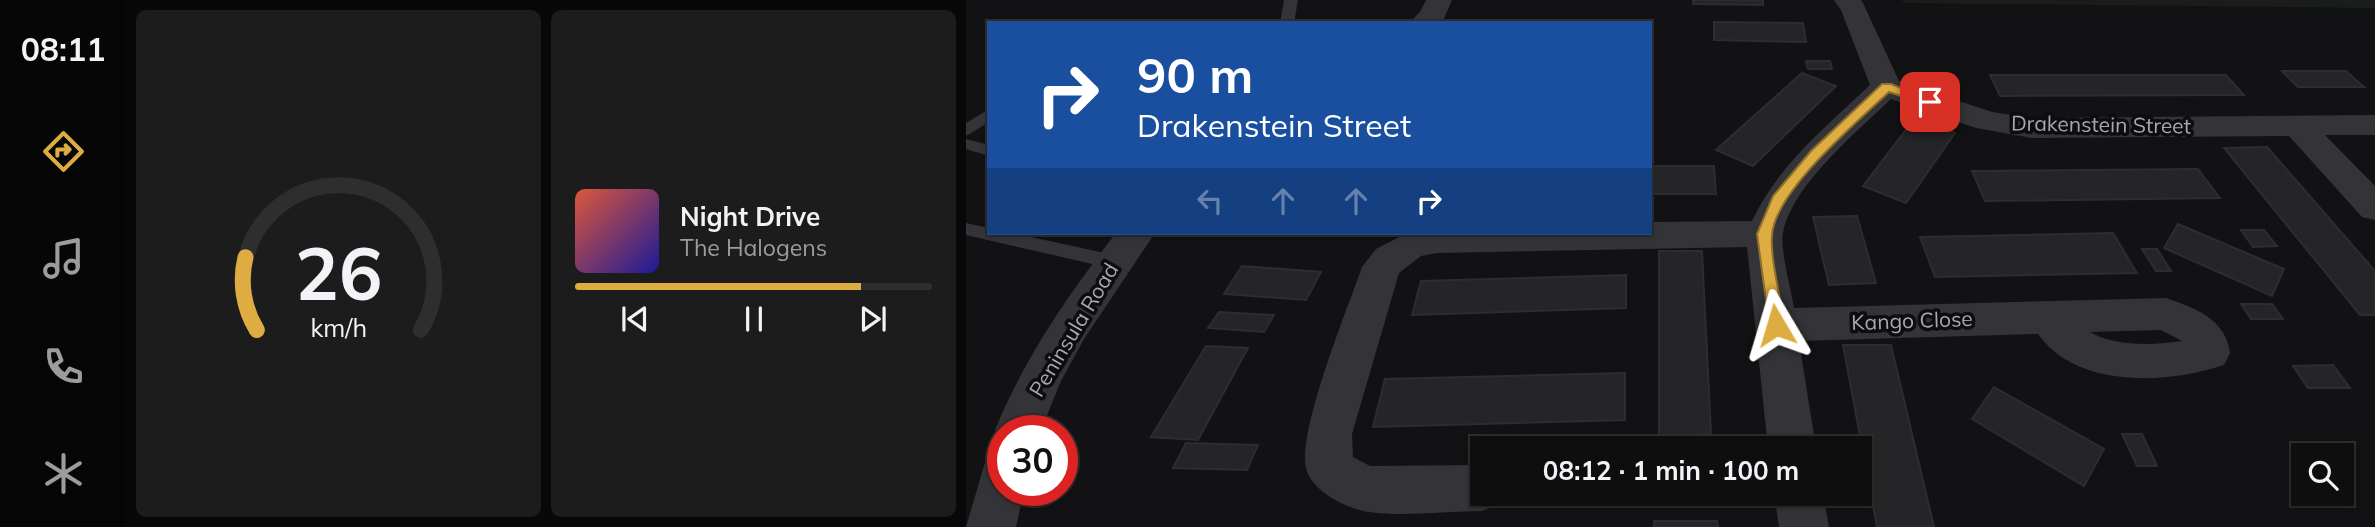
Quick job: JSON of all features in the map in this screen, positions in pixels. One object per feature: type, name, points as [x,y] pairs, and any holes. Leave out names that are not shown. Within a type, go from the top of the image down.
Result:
[{"type":"street","points":[[1425,21],[1432,17],[1439,0]]},
{"type":"street","points":[[1790,436],[1764,234],[1780,196],[1816,154],[1886,87],[1851,3],[1847,0]]},
{"type":"street","name":"Drakenstein Street","points":[[1886,87],[1987,121],[2032,128],[2375,125]]},
{"type":"street","points":[[2298,126],[2375,208]]},
{"type":"street","points":[[1470,488],[1368,489],[1343,478],[1330,468],[1329,434],[1339,398],[1381,267],[1394,252],[1418,241],[1460,237],[1764,234]]},
{"type":"street","name":"Peninsula Road","points":[[1025,415],[1058,347],[1125,247]]},
{"type":"street","name":"Kango Close","points":[[1776,325],[2049,316]]},
{"type":"street","points":[[991,527],[996,506]]},
{"type":"street","points":[[1801,506],[1804,527]]},
{"type":"lane","points":[[1287,21],[1291,0]]},
{"type":"lane","points":[[966,131],[987,115]]},
{"type":"lane","points":[[966,144],[987,150]]},
{"type":"lane","points":[[966,243],[979,230]]},
{"type":"lane","points":[[1022,235],[1125,247]]},
{"type":"shaded area","points":[[1902,0],[2375,0],[2375,8],[1904,3]]},
{"type":"building","points":[[1693,0],[1763,0],[1763,5],[1693,4]]},
{"type":"building","points":[[1714,22],[1803,23],[1806,42],[1714,40]]},
{"type":"building","points":[[1806,61],[1830,61],[1832,69],[1808,69]]},
{"type":"building","points":[[2282,71],[2346,71],[2364,87],[2298,87]]},
{"type":"building","points":[[1802,73],[1836,86],[1753,166],[1716,150]]},
{"type":"building","points":[[1990,75],[2226,75],[2244,95],[2000,96]]},
{"type":"building","points":[[1915,118],[1955,133],[1906,203],[1863,186]]},
{"type":"building","points":[[2267,147],[2375,271],[2375,315],[2360,315],[2224,148]]},
{"type":"building","points":[[1652,166],[1714,166],[1716,194],[1652,194]]},
{"type":"building","points":[[2198,169],[2220,198],[1985,201],[1972,171]]},
{"type":"building","points":[[1857,216],[1876,283],[1829,285],[1813,217]]},
{"type":"building","points":[[2178,224],[2284,269],[2272,296],[2164,248]]},
{"type":"building","points":[[2241,230],[2264,230],[2277,246],[2253,247]]},
{"type":"building","points":[[2113,233],[2137,273],[1935,277],[1920,237]]},
{"type":"building","points":[[2142,249],[2157,249],[2171,271],[2156,271]]},
{"type":"building","points":[[1659,251],[1702,251],[1711,434],[1659,435]]},
{"type":"building","points":[[1242,266],[1321,272],[1306,300],[1224,294]]},
{"type":"building","points":[[1626,275],[1626,308],[1412,315],[1421,281]]},
{"type":"building","points":[[2241,304],[2272,304],[2283,319],[2251,319]]},
{"type":"building","points":[[1219,312],[1274,315],[1264,332],[1208,328]]},
{"type":"building","points":[[1843,345],[1891,345],[1934,527],[1877,527],[1872,500],[1872,436],[1860,436]]},
{"type":"building","points":[[1206,346],[1248,348],[1198,440],[1151,437]]},
{"type":"building","points":[[2333,365],[2350,388],[2308,388],[2293,366]]},
{"type":"building","points":[[1625,373],[1625,420],[1373,427],[1385,379]]},
{"type":"building","points":[[1994,387],[2104,449],[2084,486],[1972,419]]},
{"type":"building","points":[[2122,434],[2142,434],[2157,466],[2137,466]]},
{"type":"building","points":[[1186,443],[1258,445],[1247,470],[1173,468]]},
{"type":"building","points":[[1654,521],[1717,521],[1718,527],[1654,527]]},
{"type":"route","points":[[1776,325],[1764,234],[1780,196],[1816,154],[1886,87],[1930,102]]}]
